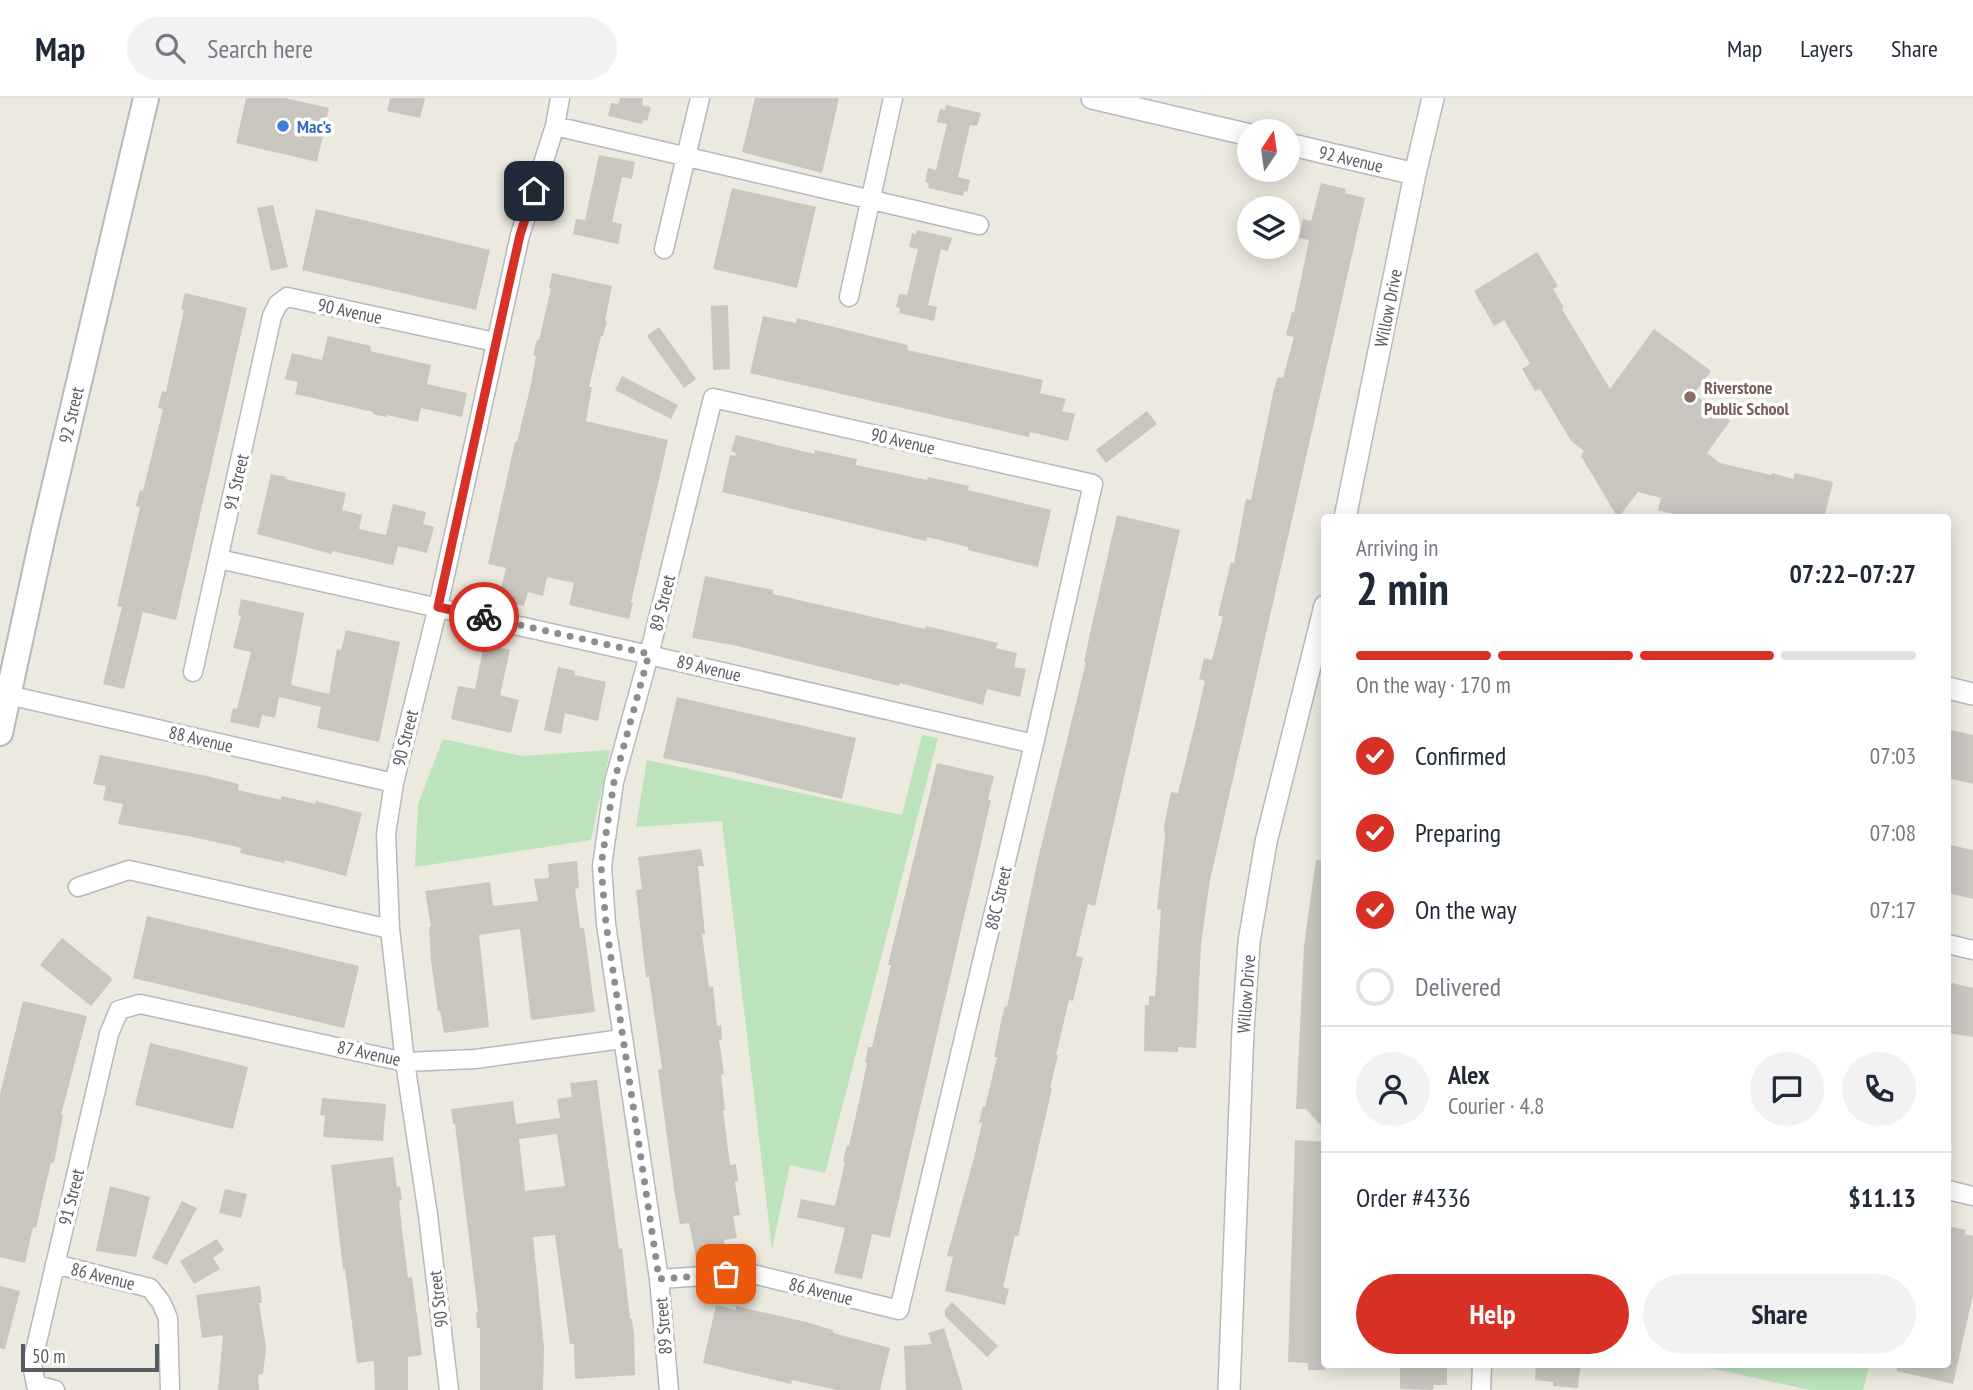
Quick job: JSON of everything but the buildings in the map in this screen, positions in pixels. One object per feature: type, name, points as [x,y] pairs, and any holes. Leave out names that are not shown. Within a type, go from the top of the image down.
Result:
[{"type":"main road","name":"92 Street","points":[[0,733],[43,536],[146,98]]},
{"type":"street","name":"90 Street","points":[[449,1390],[428,1215],[405,1062],[390,929],[386,834],[394,783],[438,607],[520,235],[555,127],[560,98]]},
{"type":"street","points":[[664,249],[699,98]]},
{"type":"street","points":[[849,297],[893,98]]},
{"type":"street","points":[[1092,98],[1237,132]]},
{"type":"street","name":"Willow Drive","points":[[1346,514],[1433,98]]},
{"type":"street","points":[[555,127],[979,225]]},
{"type":"street","name":"92 Avenue","points":[[1300,147],[1415,174]]},
{"type":"street","name":"90 Avenue","points":[[287,297],[495,342]]},
{"type":"street","name":"91 Street","points":[[193,672],[272,316],[278,304],[287,297]]},
{"type":"street","name":"90 Avenue","points":[[713,398],[1093,484]]},
{"type":"street","name":"89 Street","points":[[669,1390],[659,1279],[622,1039],[601,866],[614,782],[713,398]]},
{"type":"street","name":"88C Street","points":[[900,1311],[1093,484]]},
{"type":"street","name":"89 Avenue","points":[[219,559],[649,654],[1034,744]]},
{"type":"street","name":"Willow Drive","points":[[1229,1390],[1243,1028],[1250,942],[1266,842],[1321,622]]},
{"type":"street","points":[[1951,689],[1973,694]]},
{"type":"street","name":"88 Avenue","points":[[8,695],[394,783]]},
{"type":"street","points":[[78,887],[129,870],[390,929]]},
{"type":"street","points":[[1951,945],[1973,950]]},
{"type":"street","name":"87 Avenue","points":[[119,1010],[140,1004],[405,1062],[475,1059],[622,1039]]},
{"type":"street","name":"91 Street","points":[[55,1390],[36,1385],[32,1364],[109,1034],[119,1010]]},
{"type":"street","points":[[1951,1190],[1973,1196]]},
{"type":"street","name":"86 Avenue","points":[[55,1264],[150,1288],[161,1302],[167,1318],[170,1390]]},
{"type":"street","name":"86 Avenue","points":[[659,1279],[749,1273],[900,1311]]},
{"type":"street","points":[[1481,1390],[1482,1368]]},
{"type":"green space","points":[[922,735],[938,738],[825,1173],[790,1165],[772,1249],[722,821],[636,827],[647,760],[902,815]]},
{"type":"green space","points":[[443,739],[522,756],[610,750],[591,840],[415,867],[418,804]]},
{"type":"green space","points":[[1710,1368],[1868,1368],[1863,1390],[1810,1390]]},
{"type":"way so far","points":[[484,617],[649,654],[614,782],[601,866],[606,924],[659,1279],[726,1274]]},
{"type":"place","name":"Mac's","points":[[283,126]]},
{"type":"place","name":"Riverstone Public School","points":[[1690,397]]},
{"type":"route","points":[[484,617],[438,607],[520,235],[534,191]]}]
